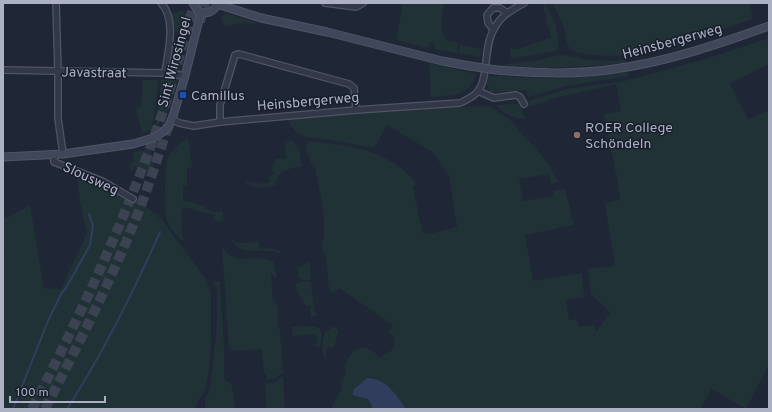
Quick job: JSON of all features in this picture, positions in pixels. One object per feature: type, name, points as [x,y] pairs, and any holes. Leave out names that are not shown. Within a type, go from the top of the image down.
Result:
[{"type":"main road","points":[[193,3],[196,9],[206,13],[211,11],[218,4]]},
{"type":"main road","name":"Heinsbergerweg","points":[[218,4],[262,18],[327,32],[442,61],[496,70],[556,73],[614,69],[664,60],[769,26]]},
{"type":"main road","name":"Sint Wirosingel","points":[[172,119],[185,76],[201,12]]},
{"type":"main road","points":[[3,157],[63,154],[143,142],[163,132],[169,126],[172,119]]},
{"type":"street","points":[[56,3],[58,118],[63,154]]},
{"type":"street","name":"Sint Wirosingel","points":[[161,3],[168,14],[170,26],[165,73]]},
{"type":"street","points":[[325,3],[356,7],[363,3]]},
{"type":"street","points":[[524,3],[507,13],[493,29],[487,49],[483,80],[478,91],[494,98],[516,95],[520,97],[524,104]]},
{"type":"street","points":[[493,29],[488,23],[487,15],[493,8],[500,8],[507,13]]},
{"type":"street","points":[[220,122],[220,105],[232,62],[235,55],[239,54],[349,84],[354,88],[356,110]]},
{"type":"street","name":"Javastraat","points":[[3,70],[165,73],[185,76]]},
{"type":"street","name":"Heinsbergerweg","points":[[172,119],[179,123],[194,126],[220,122],[356,110],[460,103],[470,98],[478,91]]},
{"type":"street","name":"Slousweg","points":[[54,154],[54,162],[102,181],[134,199]]},
{"type":"shaded area","points":[[403,3],[444,3],[442,12],[443,34],[448,41],[458,43],[457,53],[435,49],[434,42],[430,42],[429,48],[396,40]]},
{"type":"shaded area","points":[[552,3],[750,3],[753,19],[672,46],[629,55],[608,56],[580,53],[572,50],[568,44],[559,16]]},
{"type":"shaded area","points":[[546,4],[556,26],[559,48],[551,52],[511,59],[511,49],[517,49],[551,38],[543,5]]},
{"type":"shaded area","points":[[182,10],[190,22],[180,69],[178,70],[169,65],[176,62],[181,37],[172,26],[170,15]]},
{"type":"shaded area","points":[[225,13],[256,22],[255,25],[244,23],[225,26],[221,18]]},
{"type":"shaded area","points":[[769,38],[769,64],[730,84],[748,119],[769,110],[769,364],[746,409],[712,389],[700,409],[406,409],[384,383],[372,377],[367,378],[362,383],[364,397],[370,401],[372,409],[331,409],[342,388],[341,383],[346,372],[344,366],[350,355],[357,349],[365,348],[373,351],[379,358],[392,350],[395,337],[389,332],[393,325],[339,288],[333,293],[329,290],[326,257],[322,251],[324,234],[323,209],[315,166],[311,163],[306,147],[308,141],[357,148],[381,156],[402,169],[415,182],[416,185],[413,186],[422,232],[429,234],[457,227],[449,175],[431,151],[387,125],[374,148],[325,139],[303,137],[294,130],[286,118],[364,110],[490,106],[510,120],[535,147],[551,168],[558,182],[551,184],[549,174],[519,179],[523,201],[553,196],[553,191],[565,188],[574,225],[525,235],[533,281],[582,273],[584,297],[566,300],[569,320],[577,319],[579,327],[594,325],[597,331],[610,312],[591,294],[588,269],[615,266],[605,204],[621,199],[604,114],[621,111],[616,84],[547,100],[547,102],[529,106],[529,101],[567,89],[617,83],[705,59]]},
{"type":"shaded area","points":[[460,45],[481,49],[480,57],[458,53]]},
{"type":"shaded area","points":[[558,55],[590,60],[626,60],[626,63],[563,67],[516,67],[501,65],[540,60]]},
{"type":"shaded area","points":[[429,63],[476,74],[470,87],[465,91],[453,95],[431,97]]},
{"type":"shaded area","points":[[628,72],[629,76],[567,86],[528,97],[526,90],[490,92],[487,84],[488,76],[497,77],[498,75],[546,78],[579,77]]},
{"type":"shaded area","points":[[161,79],[174,79],[177,81],[167,111],[156,126]]},
{"type":"shaded area","points":[[143,80],[156,80],[158,84],[151,129],[142,133],[136,108],[141,107]]},
{"type":"shaded area","points":[[496,105],[520,105],[526,119],[510,115],[502,111]]},
{"type":"shaded area","points":[[188,137],[192,167],[187,168],[187,186],[183,186],[183,200],[204,206],[206,209],[216,212],[223,211],[223,220],[220,222],[214,220],[215,215],[183,207],[181,214],[183,240],[181,240],[172,230],[166,218],[166,161],[172,151]]},
{"type":"shaded area","points":[[291,139],[299,149],[302,166],[288,169],[279,175],[275,185],[264,188],[246,183],[245,181],[261,184],[270,182],[269,176],[275,173],[271,170],[276,159],[286,158],[285,144]]},
{"type":"shaded area","points":[[149,146],[154,162],[152,173],[134,166],[132,171],[129,168],[134,161],[133,152],[146,150]]},
{"type":"shaded area","points":[[77,174],[122,193],[153,212],[162,220],[207,281],[211,294],[211,345],[208,377],[205,390],[194,409],[3,409],[3,254],[5,253],[3,246],[3,220],[30,205],[44,288],[61,289],[87,233],[80,202]]},
{"type":"shaded area","points":[[230,239],[236,241],[236,243],[259,242],[260,249],[275,249],[283,254],[270,251],[242,250]]},
{"type":"shaded area","points":[[222,248],[235,258],[259,258],[273,261],[277,278],[271,274],[273,301],[278,306],[279,310],[277,313],[278,327],[280,330],[283,373],[273,379],[266,380],[266,374],[264,374],[262,349],[231,351],[231,349],[229,349]]},
{"type":"shaded area","points":[[310,261],[311,280],[303,280],[299,277],[298,267]]},
{"type":"shaded area","points":[[214,281],[220,281],[224,347],[224,379],[232,385],[235,409],[205,409],[205,399],[210,389],[217,325],[217,291]]},
{"type":"shaded area","points":[[311,282],[314,309],[317,315],[311,318],[310,306],[305,305],[295,288],[296,284]]},
{"type":"shaded area","points":[[311,326],[319,328],[322,334],[320,347],[316,347],[315,345],[317,344],[316,334],[293,336],[292,327]]},
{"type":"shaded area","points":[[333,326],[339,330],[334,347],[326,348],[326,357],[324,357],[322,348],[324,334]]},
{"type":"shaded area","points":[[283,376],[285,409],[259,409],[266,408],[265,383],[273,383]]},
{"type":"water","points":[[367,378],[380,380],[390,388],[406,409],[372,409],[368,399],[353,395],[353,390]]},
{"type":"waterway","points":[[13,409],[48,321],[61,294],[66,288],[90,245],[93,226],[89,214]]},
{"type":"waterway","points":[[67,409],[117,322],[160,232]]},
{"type":"tunnel","points":[[32,409],[89,294],[139,176],[168,96],[194,3]]},
{"type":"tunnel","points":[[200,22],[205,3]]},
{"type":"tunnel","points":[[45,409],[83,335],[130,234],[170,121]]},
{"type":"place","name":"Camillus","points":[[183,95]]},
{"type":"place","name":"ROER College Schöndeln","points":[[577,135]]}]
